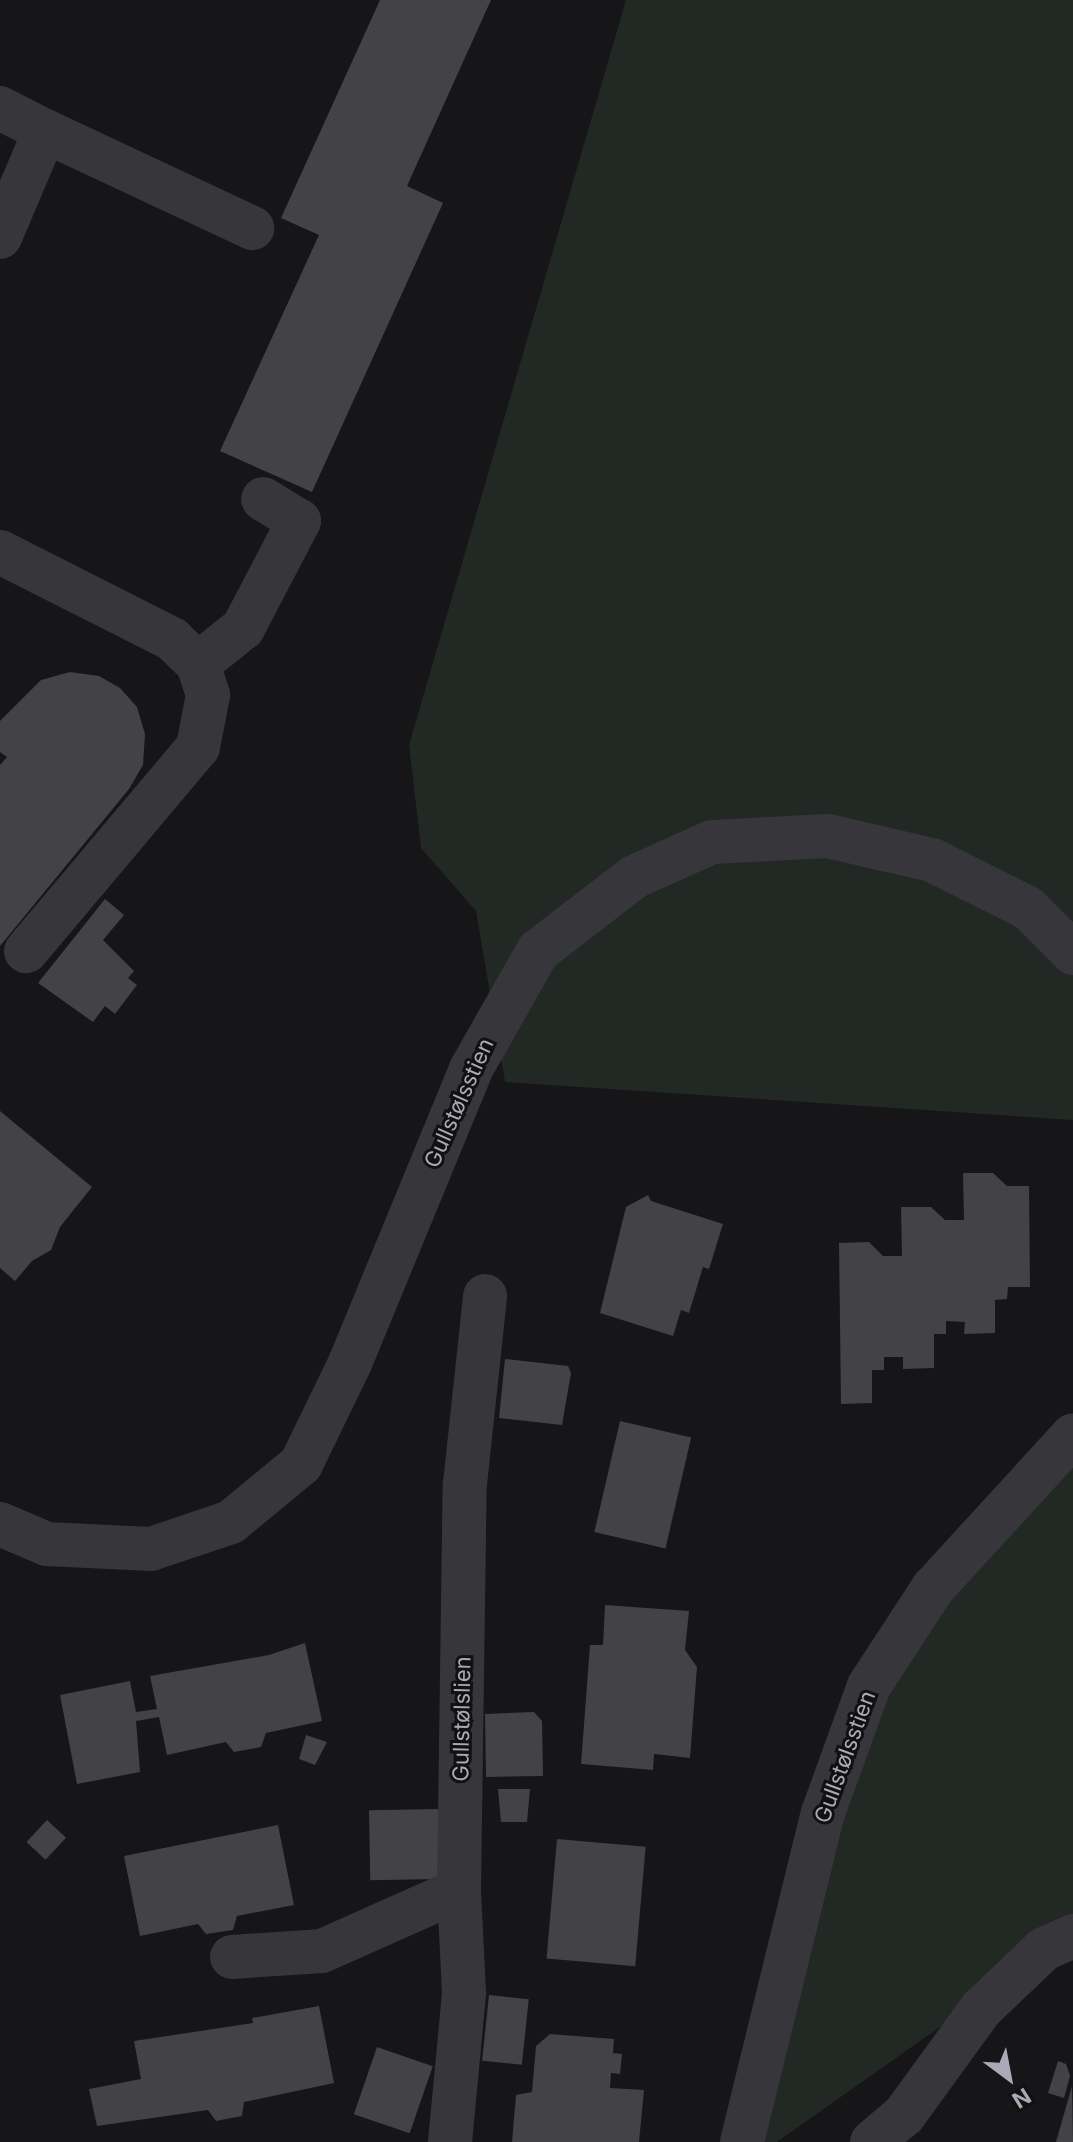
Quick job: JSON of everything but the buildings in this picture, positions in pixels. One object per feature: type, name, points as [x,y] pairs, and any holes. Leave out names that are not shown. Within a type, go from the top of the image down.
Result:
[{"type":"street","points":[[0,108],[252,228]]},
{"type":"street","points":[[0,237],[45,131]]},
{"type":"street","points":[[198,664],[243,628],[299,521],[263,499]]},
{"type":"street","points":[[0,552],[172,639],[198,664],[208,695],[198,747],[26,951]]},
{"type":"street","name":"Gullstølsstien","points":[[0,1524],[47,1544],[151,1549],[231,1522],[301,1464],[350,1363],[478,1056],[538,951],[634,877],[712,842],[828,836],[932,860],[1028,908],[1073,953]]},
{"type":"street","name":"Gullstølslien","points":[[450,2142],[464,1993],[459,1890],[465,1484],[485,1296]]},
{"type":"street","name":"Gullstølsstien","points":[[742,2142],[823,1813],[869,1686],[933,1588],[1073,1435]]},
{"type":"street","points":[[232,1957],[322,1951],[459,1890]]},
{"type":"street","points":[[872,2142],[904,2115],[981,2009],[1044,1949],[1073,1936]]},
{"type":"shaded area","points":[[626,0],[1073,0],[1073,1120],[505,1082],[476,911],[421,848],[409,745]]},
{"type":"shaded area","points":[[1073,1467],[1073,1933],[777,2142],[751,2142],[884,1662]]}]
